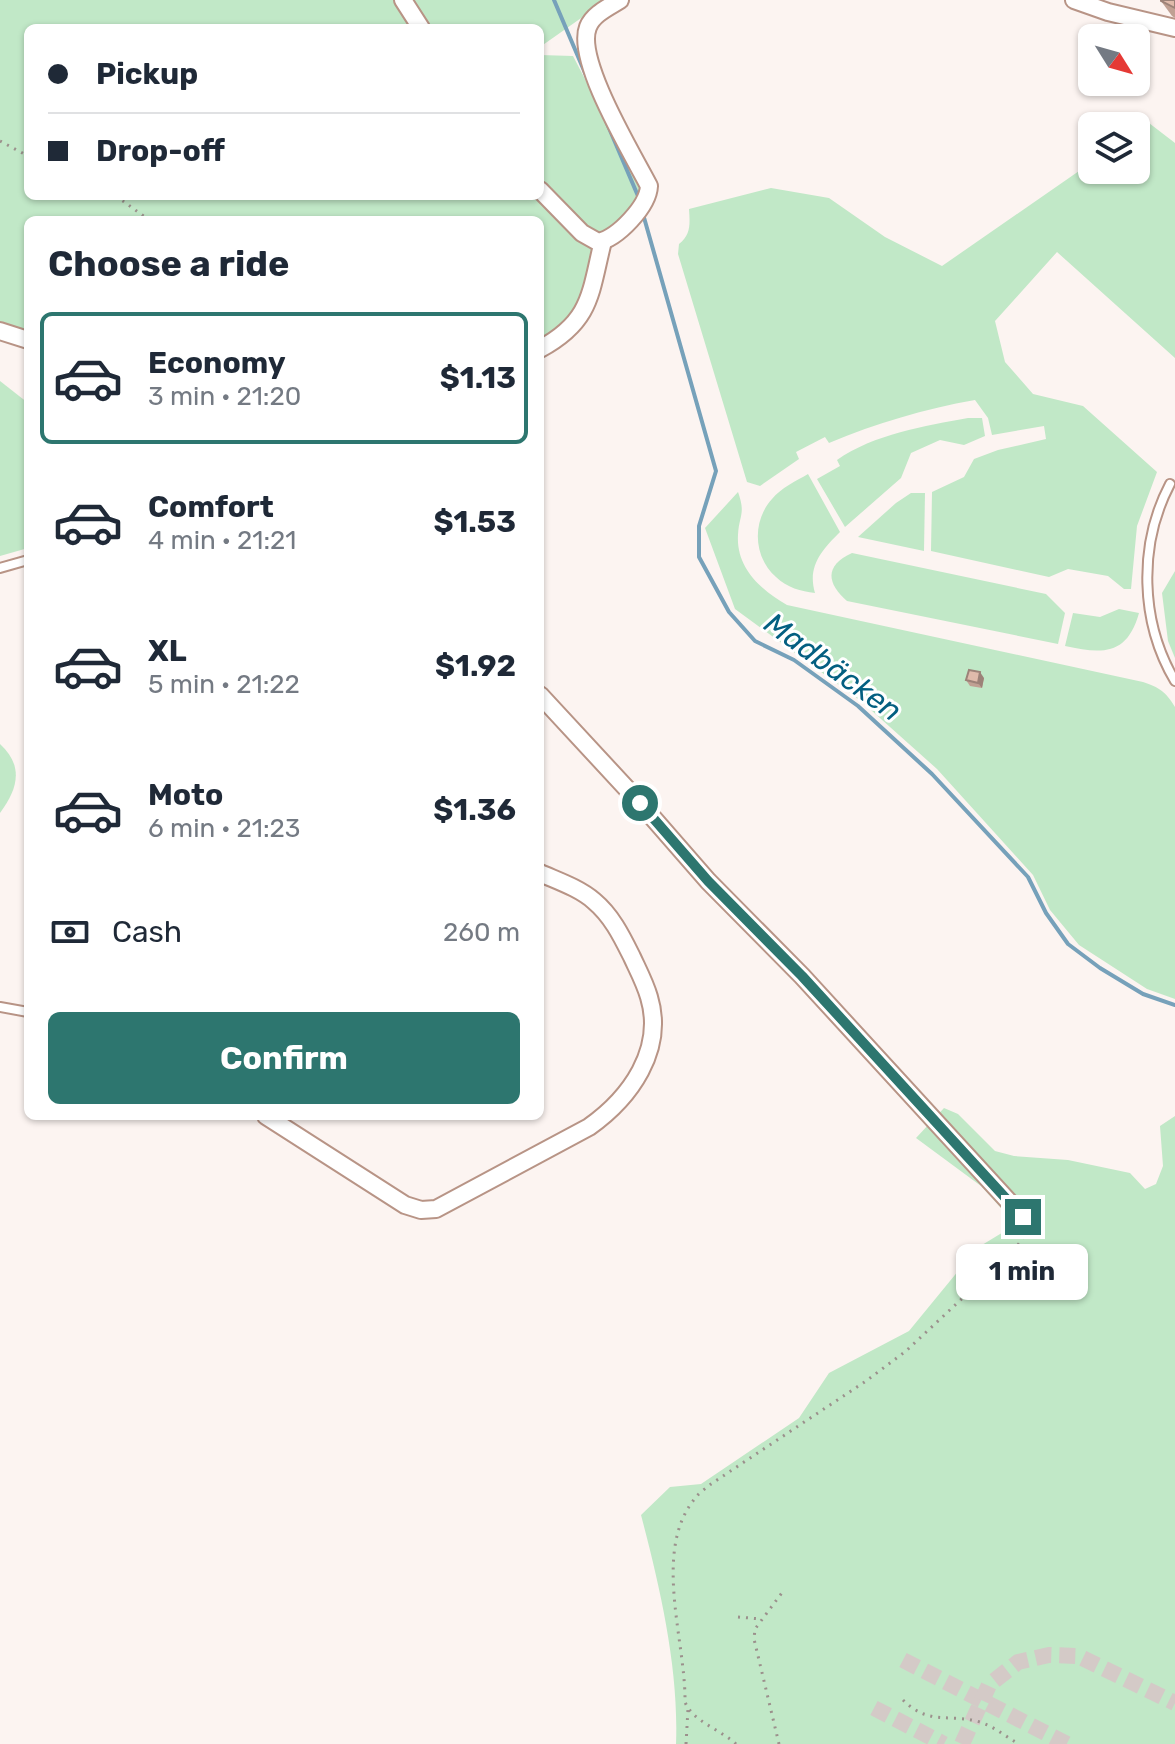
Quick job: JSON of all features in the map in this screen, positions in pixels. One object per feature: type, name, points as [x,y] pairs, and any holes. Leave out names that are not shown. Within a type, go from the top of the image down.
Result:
[{"type":"street","points":[[403,0],[418,24]]},
{"type":"street","points":[[544,194],[582,233],[598,242],[626,222],[645,200],[649,186],[601,93],[584,45],[588,26],[599,13],[620,0]]},
{"type":"street","points":[[1074,0],[1108,12],[1175,28]]},
{"type":"street","points":[[544,346],[571,329],[584,312],[591,296],[603,241]]},
{"type":"street","points":[[0,331],[24,339]]},
{"type":"street","points":[[544,699],[708,881],[802,976],[1023,1217]]},
{"type":"street","points":[[272,1120],[405,1205],[421,1210],[436,1209],[455,1200],[589,1127],[610,1112],[636,1081],[645,1063],[651,1043],[649,997],[622,936],[611,919],[581,892],[544,875]]},
{"type":"lane","points":[[1170,484],[1158,507],[1149,540],[1148,572],[1153,627],[1159,650],[1175,681]]},
{"type":"lane","points":[[0,568],[24,561]]},
{"type":"lane","points":[[0,1007],[24,1011]]},
{"type":"path","points":[[0,141],[24,154]]},
{"type":"path","points":[[122,200],[144,216]]},
{"type":"path","points":[[686,1744],[688,1709],[673,1578],[681,1522],[693,1500],[711,1484],[906,1351],[1015,1249],[1029,1228],[1023,1217]]},
{"type":"path","points":[[779,1744],[755,1652],[755,1629],[784,1590]]},
{"type":"path","points":[[738,1617],[763,1618]]},
{"type":"path","points":[[903,1700],[919,1714],[983,1723],[1019,1744]]},
{"type":"path","points":[[688,1709],[736,1744]]},
{"type":"green space","points":[[0,0],[614,0],[584,16],[544,44],[544,24],[24,24],[24,200],[544,200],[544,55],[573,56],[642,188],[641,198],[593,251],[580,310],[544,342],[544,216],[24,216],[24,335],[0,322]]},
{"type":"green space","points":[[1150,124],[1175,143],[1175,358],[1057,252],[995,321],[1005,362],[1033,394],[1083,406],[1157,472],[1137,526],[1131,589],[1124,589],[1108,576],[1068,569],[1049,577],[931,551],[932,492],[964,477],[974,459],[1046,439],[1044,426],[992,435],[988,418],[975,400],[901,417],[829,443],[825,437],[796,452],[799,459],[760,486],[747,482],[678,254],[679,244],[689,229],[689,209],[771,188],[829,198],[885,237],[942,266],[1078,172],[1078,184],[1150,184]]},
{"type":"green space","points":[[0,381],[24,400],[24,549],[0,556]]},
{"type":"green space","points":[[968,418],[982,418],[985,436],[964,445],[940,440],[911,453],[901,478],[845,527],[817,479],[840,466],[837,460],[883,437]]},
{"type":"green space","points":[[808,474],[840,532],[818,559],[813,575],[815,593],[780,581],[768,569],[758,539],[758,528],[765,508],[784,488]]},
{"type":"green space","points":[[738,492],[742,510],[738,535],[741,558],[752,577],[787,605],[1143,682],[1158,688],[1168,697],[1175,707],[1175,999],[1147,989],[1079,945],[1050,910],[1033,875],[937,769],[862,702],[735,609],[705,528]]},
{"type":"green space","points":[[911,493],[925,493],[924,551],[858,537],[896,503]]},
{"type":"green space","points":[[852,553],[1046,594],[1065,613],[1058,644],[847,601],[835,588],[832,575],[837,563]]},
{"type":"green space","points":[[1175,571],[1175,658],[1168,641],[1162,593]]},
{"type":"green space","points":[[1119,609],[1139,613],[1128,637],[1120,644],[1102,650],[1065,646],[1073,613],[1100,617]]},
{"type":"green space","points":[[0,744],[13,761],[16,778],[11,795],[0,813]]},
{"type":"green space","points":[[944,1108],[958,1114],[995,1151],[1014,1156],[1068,1160],[1130,1173],[1145,1189],[1156,1184],[1163,1166],[1160,1126],[1175,1116],[1175,1744],[676,1744],[671,1658],[641,1515],[670,1487],[701,1484],[799,1418],[829,1373],[909,1331],[977,1248],[1005,1231],[1010,1218],[981,1186],[916,1138]]},
{"type":"building","points":[[1175,0],[1175,8],[1161,1]]},
{"type":"building","points":[[969,670],[980,672],[978,683],[966,680]]},
{"type":"waterway","name":"Madbäcken","points":[[554,0],[588,80]]},
{"type":"waterway","name":"Madbäcken","points":[[606,121],[638,196]]},
{"type":"waterway","name":"Madbäcken","points":[[643,214],[716,471],[699,526],[699,557],[729,612],[755,641],[794,660],[858,706],[932,774],[1028,877],[1046,913],[1068,944],[1143,994],[1175,1005]]},
{"type":"tunnel","points":[[962,1744],[989,1685],[1018,1662],[1049,1655],[1078,1656],[1175,1703]]},
{"type":"tunnel","points":[[903,1660],[1067,1744]]},
{"type":"tunnel","points":[[874,1708],[944,1744]]},
{"type":"route","points":[[640,803],[708,881],[802,976],[1023,1217]]}]
